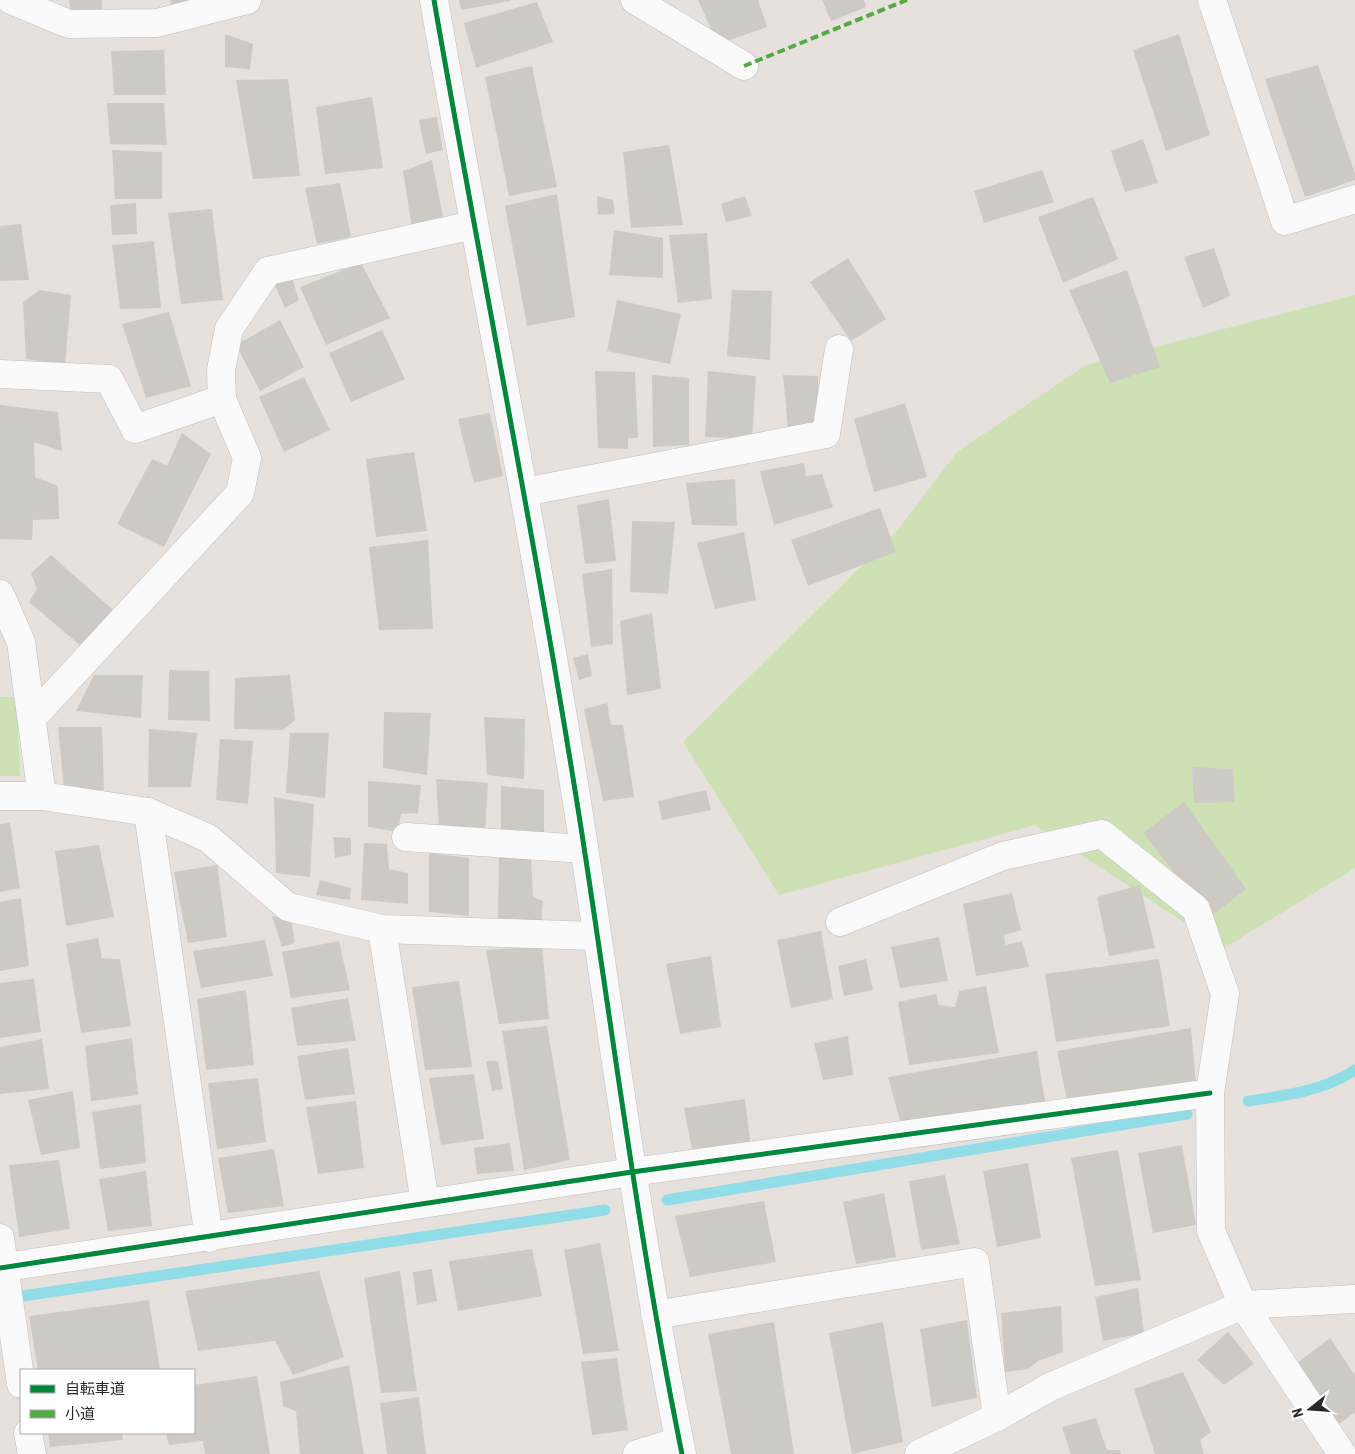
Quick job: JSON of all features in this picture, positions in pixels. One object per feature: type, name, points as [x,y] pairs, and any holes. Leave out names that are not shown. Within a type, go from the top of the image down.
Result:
[{"type":"street","points":[[10,0],[69,24],[157,23],[247,0]]},
{"type":"street","points":[[434,0],[473,226],[524,492],[584,849],[655,1315],[680,1448],[637,1454]]},
{"type":"street","points":[[635,0],[744,66]]},
{"type":"street","points":[[1212,0],[1285,221],[1355,198]]},
{"type":"street","points":[[33,717],[240,493],[247,458],[222,399],[221,370],[229,329],[268,271],[473,226]]},
{"type":"street","points":[[524,492],[826,434],[839,349]]},
{"type":"street","points":[[0,374],[109,379],[135,429],[222,399]]},
{"type":"street","points":[[0,594],[21,642],[33,717],[42,796]]},
{"type":"street","points":[[0,796],[42,796],[148,812],[208,838],[288,907],[382,929],[596,936]]},
{"type":"street","points":[[148,812],[209,1238]]},
{"type":"street","points":[[840,922],[1003,856],[1102,834],[1196,909],[1225,994],[1210,1093],[1211,1231],[1243,1305],[1342,1454]]},
{"type":"street","points":[[406,837],[584,849]]},
{"type":"street","points":[[382,929],[426,1203]]},
{"type":"street","points":[[6,1282],[209,1238],[426,1203],[632,1172],[1210,1093]]},
{"type":"street","points":[[0,1238],[20,1377]]},
{"type":"street","points":[[655,1315],[975,1262],[997,1417]]},
{"type":"street","points":[[919,1454],[997,1417],[1050,1387],[1243,1305],[1355,1299]]},
{"type":"street","points":[[28,1434],[32,1454]]},
{"type":"green space","points":[[1355,295],[1355,868],[1224,948],[1035,825],[779,895],[683,742],[897,531],[957,452],[1086,365]]},
{"type":"green space","points":[[0,697],[17,697],[20,776],[0,776]]},
{"type":"building","points":[[69,0],[102,0],[103,15],[72,18]]},
{"type":"building","points":[[170,0],[194,0],[172,6]]},
{"type":"building","points":[[459,0],[510,0],[510,1],[461,10]]},
{"type":"building","points":[[698,0],[758,0],[767,27],[718,44]]},
{"type":"building","points":[[822,0],[864,0],[866,7],[831,21]]},
{"type":"building","points":[[537,2],[553,42],[476,68],[464,23]]},
{"type":"building","points":[[225,34],[253,44],[250,69],[225,67]]},
{"type":"building","points":[[1179,34],[1210,135],[1166,151],[1133,50]]},
{"type":"building","points":[[164,50],[166,95],[114,95],[111,51]]},
{"type":"building","points":[[1318,65],[1355,174],[1355,180],[1305,197],[1265,79]]},
{"type":"building","points":[[532,66],[557,187],[509,196],[485,77]]},
{"type":"building","points":[[288,79],[300,176],[253,179],[236,80]]},
{"type":"building","points":[[372,97],[383,168],[325,174],[316,107]]},
{"type":"building","points":[[107,103],[164,103],[167,145],[110,144]]},
{"type":"building","points":[[437,117],[443,150],[426,154],[419,120]]},
{"type":"building","points":[[1143,139],[1158,183],[1125,192],[1111,151]]},
{"type":"building","points":[[669,145],[683,225],[631,228],[623,152]]},
{"type":"building","points":[[112,150],[162,152],[162,199],[115,199]]},
{"type":"building","points":[[432,160],[444,222],[412,229],[403,171]]},
{"type":"building","points":[[1042,170],[1054,202],[984,223],[974,191]]},
{"type":"building","points":[[340,183],[351,237],[317,244],[305,188]]},
{"type":"building","points":[[557,194],[575,317],[527,326],[505,206]]},
{"type":"building","points":[[597,196],[613,200],[615,214],[598,215]]},
{"type":"building","points":[[745,196],[752,216],[726,222],[721,204]]},
{"type":"building","points":[[1093,197],[1118,259],[1063,283],[1038,217]]},
{"type":"building","points":[[136,203],[137,234],[112,235],[110,205]]},
{"type":"building","points":[[212,209],[223,300],[181,304],[168,213]]},
{"type":"building","points":[[21,224],[29,280],[0,281],[0,226]]},
{"type":"building","points":[[614,230],[663,238],[663,278],[609,275]]},
{"type":"building","points":[[707,233],[712,299],[678,303],[669,235]]},
{"type":"building","points":[[154,241],[161,308],[120,309],[112,245]]},
{"type":"building","points":[[1214,248],[1230,296],[1203,308],[1184,257]]},
{"type":"building","points":[[848,258],[886,319],[851,341],[810,282]]},
{"type":"building","points":[[361,263],[390,318],[326,345],[300,287]]},
{"type":"building","points":[[1127,270],[1160,367],[1110,383],[1069,290]]},
{"type":"building","points":[[292,278],[299,300],[285,308],[274,283]]},
{"type":"building","points":[[40,290],[71,295],[65,365],[26,359],[23,302]]},
{"type":"building","points":[[732,290],[772,291],[770,360],[727,356]]},
{"type":"building","points":[[617,300],[681,314],[670,364],[607,351]]},
{"type":"building","points":[[169,312],[191,386],[146,398],[122,324]]},
{"type":"building","points":[[280,320],[304,367],[260,391],[236,345]]},
{"type":"building","points":[[382,330],[405,379],[351,402],[329,353]]},
{"type":"building","points":[[595,371],[635,372],[638,438],[628,438],[628,449],[598,448]]},
{"type":"building","points":[[708,371],[756,376],[752,439],[705,437]]},
{"type":"building","points":[[652,375],[689,378],[689,445],[653,447]]},
{"type":"building","points":[[783,375],[818,376],[818,426],[788,429]]},
{"type":"building","points":[[304,377],[330,430],[284,452],[259,397]]},
{"type":"building","points":[[905,403],[927,477],[874,492],[854,419]]},
{"type":"building","points":[[0,405],[58,412],[62,451],[34,442],[35,477],[58,486],[59,519],[33,520],[32,540],[0,539]]},
{"type":"building","points":[[490,413],[503,476],[474,483],[458,419]]},
{"type":"building","points":[[182,433],[211,454],[164,547],[117,524],[152,459],[167,466]]},
{"type":"building","points":[[414,452],[427,531],[376,537],[366,459]]},
{"type":"building","points":[[804,463],[806,476],[822,474],[833,507],[774,525],[760,471]]},
{"type":"building","points":[[735,479],[737,526],[692,525],[686,483]]},
{"type":"building","points":[[609,499],[616,561],[585,564],[577,505]]},
{"type":"building","points":[[880,508],[896,552],[808,586],[791,540]]},
{"type":"building","points":[[632,521],[675,522],[668,594],[630,592]]},
{"type":"building","points":[[744,532],[756,600],[715,609],[697,543]]},
{"type":"building","points":[[428,540],[433,629],[379,630],[369,547]]},
{"type":"building","points":[[51,555],[113,610],[81,646],[29,602],[37,589],[31,573]]},
{"type":"building","points":[[612,569],[613,644],[591,647],[582,574]]},
{"type":"building","points":[[652,613],[661,689],[627,695],[620,621]]},
{"type":"building","points":[[588,654],[592,676],[579,680],[573,658]]},
{"type":"building","points":[[169,670],[209,671],[210,721],[168,720]]},
{"type":"building","points":[[94,675],[143,675],[141,718],[76,711]]},
{"type":"building","points":[[290,675],[295,720],[283,730],[234,729],[235,678]]},
{"type":"building","points":[[607,703],[611,725],[623,725],[634,797],[603,801],[584,709]]},
{"type":"building","points":[[384,712],[431,713],[427,775],[383,768]]},
{"type":"building","points":[[484,717],[525,719],[524,779],[487,775]]},
{"type":"building","points":[[58,727],[102,727],[104,790],[64,789]]},
{"type":"building","points":[[149,729],[197,733],[191,787],[148,787]]},
{"type":"building","points":[[290,733],[329,733],[325,798],[286,793]]},
{"type":"building","points":[[220,739],[253,741],[248,804],[216,800]]},
{"type":"building","points":[[1192,767],[1233,769],[1235,802],[1194,803]]},
{"type":"building","points":[[436,779],[488,783],[485,833],[439,827]]},
{"type":"building","points":[[368,781],[421,785],[418,813],[401,814],[398,832],[368,827]]},
{"type":"building","points":[[501,786],[544,790],[544,838],[501,833]]},
{"type":"building","points":[[706,790],[711,810],[662,820],[658,801]]},
{"type":"building","points":[[274,797],[314,804],[310,877],[276,873]]},
{"type":"building","points":[[1184,802],[1246,889],[1210,917],[1143,833]]},
{"type":"building","points":[[10,823],[20,888],[0,892],[0,824]]},
{"type":"building","points":[[333,837],[351,838],[351,855],[335,858]]},
{"type":"building","points":[[364,843],[387,844],[389,869],[408,873],[408,904],[361,900]]},
{"type":"building","points":[[99,845],[114,917],[66,926],[55,851]]},
{"type":"building","points":[[429,853],[469,858],[469,916],[429,912]]},
{"type":"building","points":[[499,853],[531,858],[533,897],[543,901],[541,923],[498,918]]},
{"type":"building","points":[[217,865],[227,937],[188,943],[174,872]]},
{"type":"building","points":[[320,880],[351,888],[350,900],[316,895]]},
{"type":"building","points":[[1140,885],[1155,948],[1109,956],[1097,897]]},
{"type":"building","points":[[1012,893],[1021,930],[1004,935],[1005,945],[1022,941],[1029,967],[976,976],[963,904]]},
{"type":"building","points":[[21,898],[29,966],[0,971],[0,902]]},
{"type":"building","points":[[272,916],[291,919],[295,943],[282,947]]},
{"type":"building","points":[[821,931],[833,999],[791,1008],[777,940]]},
{"type":"building","points":[[939,937],[948,981],[900,988],[891,947]]},
{"type":"building","points":[[98,938],[102,958],[120,959],[131,1026],[81,1033],[66,944]]},
{"type":"building","points":[[265,940],[273,976],[201,988],[193,951]]},
{"type":"building","points":[[339,941],[350,990],[291,998],[282,952]]},
{"type":"building","points":[[542,946],[549,1019],[499,1024],[486,950]]},
{"type":"building","points":[[711,956],[721,1027],[680,1034],[666,964]]},
{"type":"building","points":[[866,959],[873,990],[844,996],[838,966]]},
{"type":"building","points":[[1159,959],[1170,1026],[1056,1042],[1045,974]]},
{"type":"building","points":[[34,979],[41,1032],[0,1038],[0,983]]},
{"type":"building","points":[[459,981],[472,1067],[425,1070],[412,987]]},
{"type":"building","points":[[986,986],[999,1053],[909,1065],[898,1002],[936,994],[939,1005],[955,1007],[959,991]]},
{"type":"building","points":[[246,990],[254,1065],[206,1070],[197,999]]},
{"type":"building","points":[[348,998],[356,1041],[297,1046],[291,1008]]},
{"type":"building","points":[[547,1026],[570,1160],[524,1170],[502,1031]]},
{"type":"building","points":[[1191,1028],[1196,1086],[1068,1105],[1057,1051]]},
{"type":"building","points":[[848,1036],[853,1075],[823,1080],[814,1043]]},
{"type":"building","points":[[132,1038],[138,1095],[91,1101],[85,1046]]},
{"type":"building","points":[[42,1039],[49,1089],[0,1094],[0,1047]]},
{"type":"building","points":[[348,1048],[355,1094],[305,1100],[297,1056]]},
{"type":"building","points":[[1037,1051],[1046,1107],[902,1128],[888,1077]]},
{"type":"building","points":[[486,1061],[498,1061],[503,1089],[492,1091]]},
{"type":"building","points":[[474,1074],[484,1139],[441,1145],[429,1078]]},
{"type":"building","points":[[258,1078],[266,1142],[217,1149],[208,1083]]},
{"type":"building","points":[[73,1091],[80,1148],[41,1155],[28,1100]]},
{"type":"building","points":[[745,1099],[751,1148],[693,1154],[684,1108]]},
{"type":"building","points":[[356,1101],[364,1168],[318,1174],[306,1107]]},
{"type":"building","points":[[141,1104],[146,1163],[100,1169],[92,1112]]},
{"type":"building","points":[[510,1143],[514,1171],[477,1174],[474,1148]]},
{"type":"building","points":[[1182,1145],[1196,1225],[1153,1233],[1138,1153]]},
{"type":"building","points":[[274,1149],[284,1206],[228,1213],[218,1158]]},
{"type":"building","points":[[1118,1150],[1141,1280],[1095,1286],[1071,1158]]},
{"type":"building","points":[[59,1160],[70,1229],[19,1237],[9,1165]]},
{"type":"building","points":[[1028,1163],[1041,1238],[997,1247],[983,1171]]},
{"type":"building","points":[[146,1171],[152,1226],[108,1231],[99,1179]]},
{"type":"building","points":[[945,1175],[960,1244],[921,1250],[909,1181]]},
{"type":"building","points":[[884,1193],[896,1257],[856,1264],[843,1202]]},
{"type":"building","points":[[764,1201],[776,1262],[690,1277],[675,1216]]},
{"type":"building","points":[[600,1243],[619,1351],[583,1354],[564,1250]]},
{"type":"building","points":[[532,1249],[542,1296],[458,1311],[449,1261]]},
{"type":"building","points":[[432,1269],[437,1301],[417,1305],[413,1272]]},
{"type":"building","points":[[319,1271],[344,1357],[293,1375],[275,1341],[198,1351],[185,1291]]},
{"type":"building","points":[[400,1271],[417,1391],[381,1393],[364,1278]]},
{"type":"building","points":[[1138,1288],[1144,1333],[1103,1341],[1095,1297]]},
{"type":"building","points":[[149,1300],[160,1369],[38,1369],[29,1316]]},
{"type":"building","points":[[1061,1306],[1063,1352],[1038,1361],[1028,1369],[1005,1372],[1001,1313]]},
{"type":"building","points":[[967,1320],[977,1398],[932,1407],[920,1329]]},
{"type":"building","points":[[774,1322],[794,1454],[731,1454],[708,1334]]},
{"type":"building","points":[[883,1322],[903,1442],[852,1454],[829,1333]]},
{"type":"building","points":[[1228,1332],[1254,1364],[1224,1385],[1197,1360]]},
{"type":"building","points":[[1330,1338],[1355,1375],[1355,1412],[1338,1425],[1296,1364]]},
{"type":"building","points":[[617,1358],[628,1430],[592,1435],[581,1362]]},
{"type":"building","points":[[349,1365],[364,1454],[300,1454],[296,1411],[283,1406],[280,1382]]},
{"type":"building","points":[[1183,1372],[1211,1432],[1200,1440],[1204,1454],[1155,1454],[1134,1389]]},
{"type":"building","points":[[257,1376],[270,1454],[205,1454],[203,1441],[169,1445],[166,1434],[195,1434],[195,1385]]},
{"type":"building","points":[[419,1397],[426,1454],[387,1454],[380,1403]]},
{"type":"building","points":[[1096,1418],[1107,1450],[1120,1450],[1121,1454],[1071,1454],[1062,1427]]},
{"type":"building","points":[[48,1434],[122,1434],[123,1440],[50,1447]]},
{"type":"waterway","points":[[1248,1101],[1289,1095],[1317,1088],[1355,1070]]},
{"type":"waterway","points":[[667,1200],[1187,1114]]},
{"type":"waterway","points":[[9,1298],[605,1210]]},
{"type":"marked path","points":[[744,66],[907,0]]},
{"type":"cycle path","points":[[434,0],[549,634],[584,847],[641,1227],[682,1454]]},
{"type":"cycle path","points":[[0,1268],[632,1172],[1210,1093]]}]
